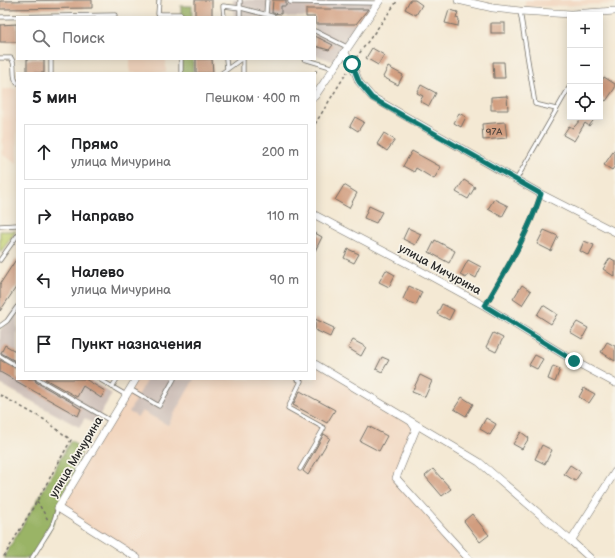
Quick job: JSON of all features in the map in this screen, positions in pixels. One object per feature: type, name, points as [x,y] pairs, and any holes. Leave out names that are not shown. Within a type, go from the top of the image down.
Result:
[{"type":"street","points":[[458,0],[493,8],[567,14]]},
{"type":"street","points":[[316,95],[379,1]]},
{"type":"street","points":[[600,12],[615,11]]},
{"type":"street","points":[[346,49],[359,82],[372,98],[541,194],[615,232]]},
{"type":"street","name":"улица Мичурина","points":[[316,216],[485,306],[574,361],[615,383]]},
{"type":"street","points":[[316,365],[478,462],[590,558]]},
{"type":"street","name":"улица Мичурина","points":[[135,380],[58,508],[137,558]]},
{"type":"street","points":[[411,421],[416,428],[396,478],[468,558]]},
{"type":"street","points":[[571,541],[615,472]]},
{"type":"lane","points":[[158,0],[158,14],[181,14],[181,16]]},
{"type":"lane","points":[[240,0],[240,16]]},
{"type":"lane","points":[[266,14],[267,0]]},
{"type":"lane","points":[[290,0],[290,2],[379,1]]},
{"type":"lane","points":[[224,16],[223,6],[241,8],[271,16]]},
{"type":"lane","points":[[520,11],[535,104],[556,109]]},
{"type":"lane","points":[[0,17],[16,17]]},
{"type":"lane","points":[[316,32],[346,49]]},
{"type":"lane","points":[[0,58],[11,58],[13,60],[14,78],[16,81]]},
{"type":"lane","points":[[51,60],[51,72]]},
{"type":"lane","points":[[181,60],[181,72]]},
{"type":"lane","points":[[226,60],[227,69]]},
{"type":"lane","points":[[223,72],[240,60]]},
{"type":"lane","points":[[242,60],[243,72]]},
{"type":"lane","points":[[307,60],[334,68]]},
{"type":"lane","points":[[516,180],[567,91]]},
{"type":"lane","points":[[485,306],[517,252],[541,194]]},
{"type":"lane","points":[[0,226],[16,225]]},
{"type":"lane","points":[[0,260],[16,237]]},
{"type":"lane","points":[[0,326],[7,321],[16,308]]},
{"type":"lane","points":[[0,356],[16,365]]},
{"type":"lane","points":[[40,380],[111,421]]},
{"type":"lane","points":[[101,380],[112,387],[128,392],[159,406],[173,380]]},
{"type":"lane","points":[[112,387],[116,380]]},
{"type":"lane","points":[[299,380],[301,381],[288,408],[324,428],[300,469]]},
{"type":"lane","points":[[32,558],[52,526],[58,508]]},
{"type":"path","points":[[0,395],[45,420],[71,440],[3,558]]},
{"type":"path","points":[[37,501],[52,526]]},
{"type":"shaded area","points":[[233,0],[378,0],[335,62],[316,55],[316,16],[234,16]]},
{"type":"shaded area","points":[[525,0],[615,0],[615,4],[525,7]]},
{"type":"shaded area","points":[[130,60],[166,60],[166,72],[130,72]]},
{"type":"shaded area","points":[[2,89],[16,89],[16,162],[3,155]]},
{"type":"shaded area","points":[[16,307],[16,380],[91,380],[112,394],[94,424],[85,418],[79,427],[0,384],[0,331]]},
{"type":"shaded area","points":[[316,365],[401,415],[416,429],[396,478],[468,558],[137,558],[58,508],[135,380],[316,380]]},
{"type":"shaded area","points":[[146,380],[193,380],[168,425],[142,411],[138,417],[129,412]]},
{"type":"green space","points":[[181,6],[192,6],[192,16],[181,16]]},
{"type":"green space","points":[[181,60],[193,60],[193,72],[181,72]]},
{"type":"green space","points":[[0,231],[16,231],[0,253]]},
{"type":"green space","points":[[71,440],[82,450],[77,469],[62,497],[52,526],[32,558],[3,558],[37,501]]},
{"type":"building","points":[[92,0],[92,8],[0,9],[0,1]]},
{"type":"building","points":[[195,0],[212,0],[212,16],[195,16]]},
{"type":"building","points":[[273,0],[286,0],[286,6],[281,6],[281,14],[272,13]]},
{"type":"building","points":[[410,0],[415,0],[422,5],[416,15],[405,9]]},
{"type":"building","points":[[306,9],[368,9],[356,24],[316,24],[316,16],[306,16]]},
{"type":"building","points":[[449,10],[458,12],[456,18],[459,19],[458,26],[445,23]]},
{"type":"building","points":[[491,23],[505,23],[505,33],[491,33]]},
{"type":"building","points":[[16,24],[16,42],[0,42],[0,25]]},
{"type":"building","points":[[316,36],[333,45],[329,50],[316,46]]},
{"type":"building","points":[[372,48],[384,55],[378,65],[366,58]]},
{"type":"building","points":[[27,60],[44,60],[44,72],[27,72]]},
{"type":"building","points":[[196,60],[212,60],[213,72],[196,72]]},
{"type":"building","points":[[493,62],[504,62],[505,78],[494,78]]},
{"type":"building","points":[[388,67],[403,75],[398,85],[383,77]]},
{"type":"building","points":[[604,77],[615,84],[615,88],[606,101],[603,99]]},
{"type":"building","points":[[421,85],[436,93],[429,106],[420,101],[423,96],[417,93]]},
{"type":"building","points":[[507,96],[508,110],[491,110],[491,97]]},
{"type":"building","points":[[459,113],[466,117],[461,127],[454,123]]},
{"type":"building","points":[[355,117],[364,122],[358,131],[350,126]]},
{"type":"building","points":[[580,120],[594,120],[589,126],[585,123],[574,141],[563,135],[569,126],[573,128]]},
{"type":"building","points":[[505,122],[507,138],[483,140],[482,124]]},
{"type":"building","points":[[384,133],[395,140],[387,151],[377,144]]},
{"type":"building","points":[[615,149],[615,166],[612,170],[604,165]]},
{"type":"building","points":[[412,151],[441,167],[434,179],[416,168],[414,172],[403,166]]},
{"type":"building","points":[[464,180],[475,187],[468,199],[456,192]]},
{"type":"building","points":[[344,185],[357,193],[349,208],[335,200]]},
{"type":"building","points":[[494,199],[508,206],[502,217],[488,209]]},
{"type":"building","points":[[369,206],[382,212],[376,223],[364,218]]},
{"type":"building","points":[[408,228],[421,234],[415,245],[403,239]]},
{"type":"building","points":[[544,230],[558,236],[551,251],[537,244]]},
{"type":"building","points":[[316,234],[322,237],[316,249]]},
{"type":"building","points":[[435,240],[455,251],[449,263],[429,252]]},
{"type":"building","points":[[584,241],[594,245],[589,256],[580,251]]},
{"type":"building","points":[[348,249],[359,254],[354,263],[344,258]]},
{"type":"building","points":[[610,258],[615,261],[615,277],[603,269]]},
{"type":"building","points":[[16,260],[16,287],[0,311],[0,284]]},
{"type":"building","points":[[468,260],[481,267],[476,278],[469,274],[466,278],[460,275]]},
{"type":"building","points":[[386,270],[395,275],[389,287],[379,282]]},
{"type":"building","points":[[522,285],[531,291],[522,305],[513,299]]},
{"type":"building","points":[[409,286],[422,292],[416,305],[403,299]]},
{"type":"building","points":[[442,304],[454,310],[449,320],[437,314]]},
{"type":"building","points":[[543,305],[557,314],[551,324],[537,315]]},
{"type":"building","points":[[316,319],[334,328],[330,337],[316,330]]},
{"type":"building","points":[[577,322],[588,328],[582,339],[570,332]]},
{"type":"building","points":[[493,333],[503,338],[496,352],[486,347]]},
{"type":"building","points":[[353,340],[366,347],[361,356],[348,348]]},
{"type":"building","points":[[607,342],[615,346],[615,361],[601,352]]},
{"type":"building","points":[[5,345],[16,351],[16,361],[1,353]]},
{"type":"building","points":[[535,355],[543,359],[537,369],[529,365]]},
{"type":"building","points":[[382,357],[389,360],[382,372],[376,369]]},
{"type":"building","points":[[0,360],[16,368],[16,380],[35,380],[36,382],[73,403],[81,409],[78,416],[0,372]]},
{"type":"building","points":[[553,366],[560,369],[555,382],[548,379]]},
{"type":"building","points":[[420,375],[432,381],[425,397],[412,392]]},
{"type":"building","points":[[47,380],[87,380],[105,391],[101,398],[83,386],[77,397]]},
{"type":"building","points":[[584,388],[595,394],[589,403],[579,397]]},
{"type":"building","points":[[300,391],[335,410],[327,423],[293,405]]},
{"type":"building","points":[[462,397],[473,404],[466,416],[454,409]]},
{"type":"building","points":[[486,418],[496,424],[490,435],[480,429]]},
{"type":"building","points":[[368,426],[387,436],[379,451],[360,441]]},
{"type":"building","points":[[521,432],[529,438],[522,449],[513,444]]},
{"type":"building","points":[[324,434],[330,438],[308,475],[303,471]]},
{"type":"building","points":[[542,445],[552,450],[545,464],[535,459]]},
{"type":"building","points":[[570,465],[581,472],[575,481],[564,474]]},
{"type":"building","points":[[433,469],[451,489],[442,496],[425,476]]},
{"type":"building","points":[[472,514],[489,535],[480,542],[464,521]]},
{"type":"route","points":[[352,64],[359,82],[372,98],[541,194],[517,252],[485,306],[574,361]]}]
